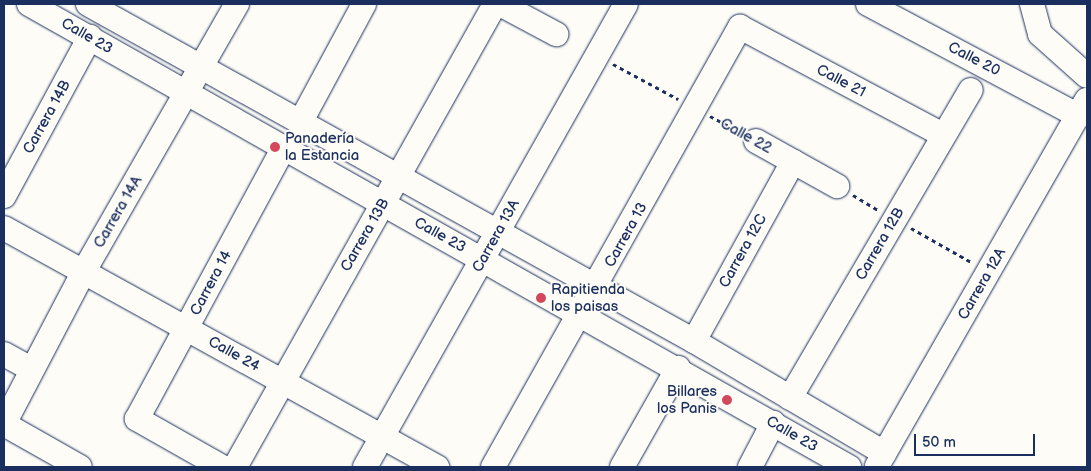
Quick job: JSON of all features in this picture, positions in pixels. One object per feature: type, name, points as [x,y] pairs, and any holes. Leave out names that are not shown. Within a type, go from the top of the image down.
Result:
[{"type":"street","name":"Calle 23","points":[[29,4],[186,94],[678,368],[849,467]]},
{"type":"street","name":"Carrera 14A","points":[[4,424],[84,271],[237,4]]},
{"type":"street","points":[[300,123],[364,4]]},
{"type":"street","name":"Carrera 13B","points":[[235,467],[495,4]]},
{"type":"street","points":[[500,4],[556,34]]},
{"type":"street","name":"Carrera 13A","points":[[365,467],[484,259],[626,4]]},
{"type":"street","name":"Calle 20","points":[[868,4],[1083,108]]},
{"type":"street","points":[[1032,4],[1040,34],[1087,76]]},
{"type":"street","name":"Calle 23","points":[[100,7],[300,123],[694,341],[790,398],[880,460]]},
{"type":"street","name":"Carrera 13","points":[[493,467],[597,288],[740,27]]},
{"type":"street","name":"Calle 21","points":[[740,27],[943,135]]},
{"type":"street","name":"Carrera 14B","points":[[4,196],[90,38]]},
{"type":"street","name":"Carrera 12B","points":[[790,398],[971,90]]},
{"type":"street","name":"Carrera 12A","points":[[880,460],[1083,108]]},
{"type":"street","name":"Calle 22","points":[[756,141],[837,186]]},
{"type":"street","name":"Carrera 14","points":[[222,467],[137,419],[284,147]]},
{"type":"street","name":"Carrera 12C","points":[[694,341],[793,162]]},
{"type":"street","name":"Calle 24","points":[[4,228],[283,380],[437,467]]},
{"type":"street","points":[[4,354],[32,369]]},
{"type":"street","points":[[622,467],[678,368]]},
{"type":"street","points":[[750,467],[773,423]]},
{"type":"street","points":[[4,424],[80,467]]},
{"type":"path","name":"Calle 22","points":[[597,55],[756,141]]},
{"type":"path","points":[[837,186],[989,273]]},
{"type":"place","name":"Panadería la Estancia","points":[[275,147]]},
{"type":"place","name":"Rapitienda los paisas","points":[[541,298]]},
{"type":"place","name":"Billares los Panis","points":[[727,400]]}]
